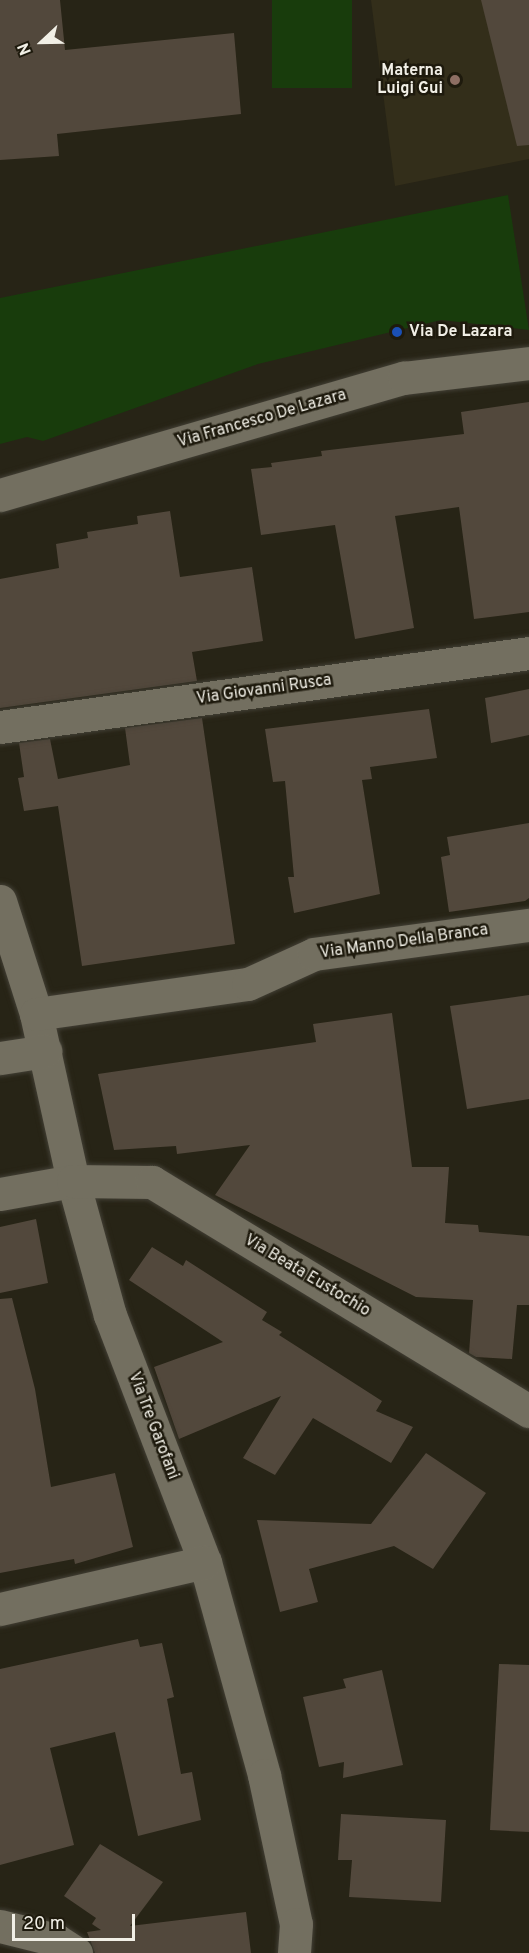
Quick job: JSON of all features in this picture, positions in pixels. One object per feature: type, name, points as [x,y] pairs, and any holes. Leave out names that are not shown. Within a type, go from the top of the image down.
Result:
[{"type":"street","name":"Via Francesco De Lazara","points":[[0,495],[404,378],[529,363]]},
{"type":"street","name":"Via Giovanni Rusca","points":[[0,727],[529,653]]},
{"type":"street","name":"Via Tre Garofani","points":[[0,901],[36,1014],[74,1181],[110,1315],[204,1562],[264,1775],[296,1923],[294,1953]]},
{"type":"street","name":"Via Manno Della Branca","points":[[36,1014],[248,984],[314,954],[529,925]]},
{"type":"street","points":[[0,1058],[45,1051]]},
{"type":"street","name":"Via Beata Eustochio","points":[[0,1194],[74,1181],[152,1182],[529,1411]]},
{"type":"street","points":[[0,1609],[204,1562]]},
{"type":"street","points":[[0,1926],[56,1940],[76,1953]]},
{"type":"shaded area","name":"Materna Luigi Gui","points":[[371,0],[529,0],[529,159],[395,186]]},
{"type":"green space","points":[[272,0],[352,0],[352,88],[272,88]]},
{"type":"green space","points":[[508,195],[529,330],[441,320],[258,364],[43,441],[27,437],[0,444],[0,298]]},
{"type":"building","points":[[0,0],[60,0],[65,50],[234,33],[241,114],[57,134],[59,156],[0,160]]},
{"type":"building","points":[[481,0],[529,0],[529,145],[517,146]]},
{"type":"building","points":[[529,402],[529,612],[474,619],[459,507],[395,516],[414,628],[355,639],[335,525],[261,535],[251,469],[272,467],[271,463],[322,456],[321,451],[464,434],[461,412]]},
{"type":"building","points":[[170,511],[180,577],[252,567],[263,641],[192,652],[197,681],[0,708],[0,579],[59,568],[56,544],[88,538],[87,532],[138,524],[137,516]]},
{"type":"building","points":[[529,689],[529,735],[491,743],[485,698]]},
{"type":"building","points":[[429,709],[437,758],[370,767],[372,779],[362,780],[380,894],[294,913],[288,877],[294,877],[285,781],[273,782],[265,729]]},
{"type":"building","points":[[202,718],[235,944],[82,966],[58,806],[24,811],[18,778],[24,777],[19,743],[50,739],[58,779],[130,765],[125,728]]},
{"type":"building","points":[[529,823],[529,898],[525,901],[449,912],[441,857],[450,855],[447,837]]},
{"type":"building","points":[[529,995],[529,1099],[467,1109],[450,1006]]},
{"type":"building","points":[[392,1013],[412,1167],[449,1167],[445,1223],[478,1225],[479,1232],[529,1236],[529,1305],[517,1305],[512,1359],[476,1357],[469,1353],[473,1300],[416,1297],[215,1195],[250,1145],[177,1154],[176,1146],[114,1150],[98,1074],[316,1042],[313,1024]]},
{"type":"building","points":[[36,1219],[48,1283],[0,1293],[0,1227]]},
{"type":"building","points":[[152,1247],[183,1266],[186,1260],[267,1312],[262,1320],[282,1332],[279,1335],[382,1401],[376,1411],[413,1427],[391,1463],[313,1418],[275,1475],[243,1458],[281,1396],[179,1439],[154,1367],[223,1342],[129,1280]]},
{"type":"building","points":[[12,1298],[35,1389],[51,1487],[115,1473],[133,1547],[75,1564],[74,1559],[0,1573],[0,1299]]},
{"type":"building","points":[[426,1453],[486,1493],[433,1569],[394,1546],[309,1569],[318,1602],[280,1612],[257,1520],[371,1524]]},
{"type":"building","points":[[138,1639],[140,1647],[162,1643],[174,1697],[167,1699],[181,1774],[192,1772],[201,1820],[138,1836],[115,1732],[50,1748],[74,1845],[0,1865],[0,1669]]},
{"type":"building","points":[[499,1664],[529,1665],[529,1832],[490,1830]]},
{"type":"building","points":[[382,1670],[403,1765],[343,1778],[344,1762],[319,1767],[303,1697],[346,1688],[343,1679]]},
{"type":"building","points":[[341,1814],[446,1820],[441,1902],[349,1897],[352,1860],[338,1860]]},
{"type":"building","points":[[100,1844],[163,1882],[130,1926],[246,1912],[251,1953],[95,1953],[87,1932],[101,1930],[92,1924],[96,1918],[64,1896]]},
{"type":"place","name":"Materna Luigi Gui","points":[[455,80]]},
{"type":"place","name":"Via De Lazara","points":[[397,332]]}]
